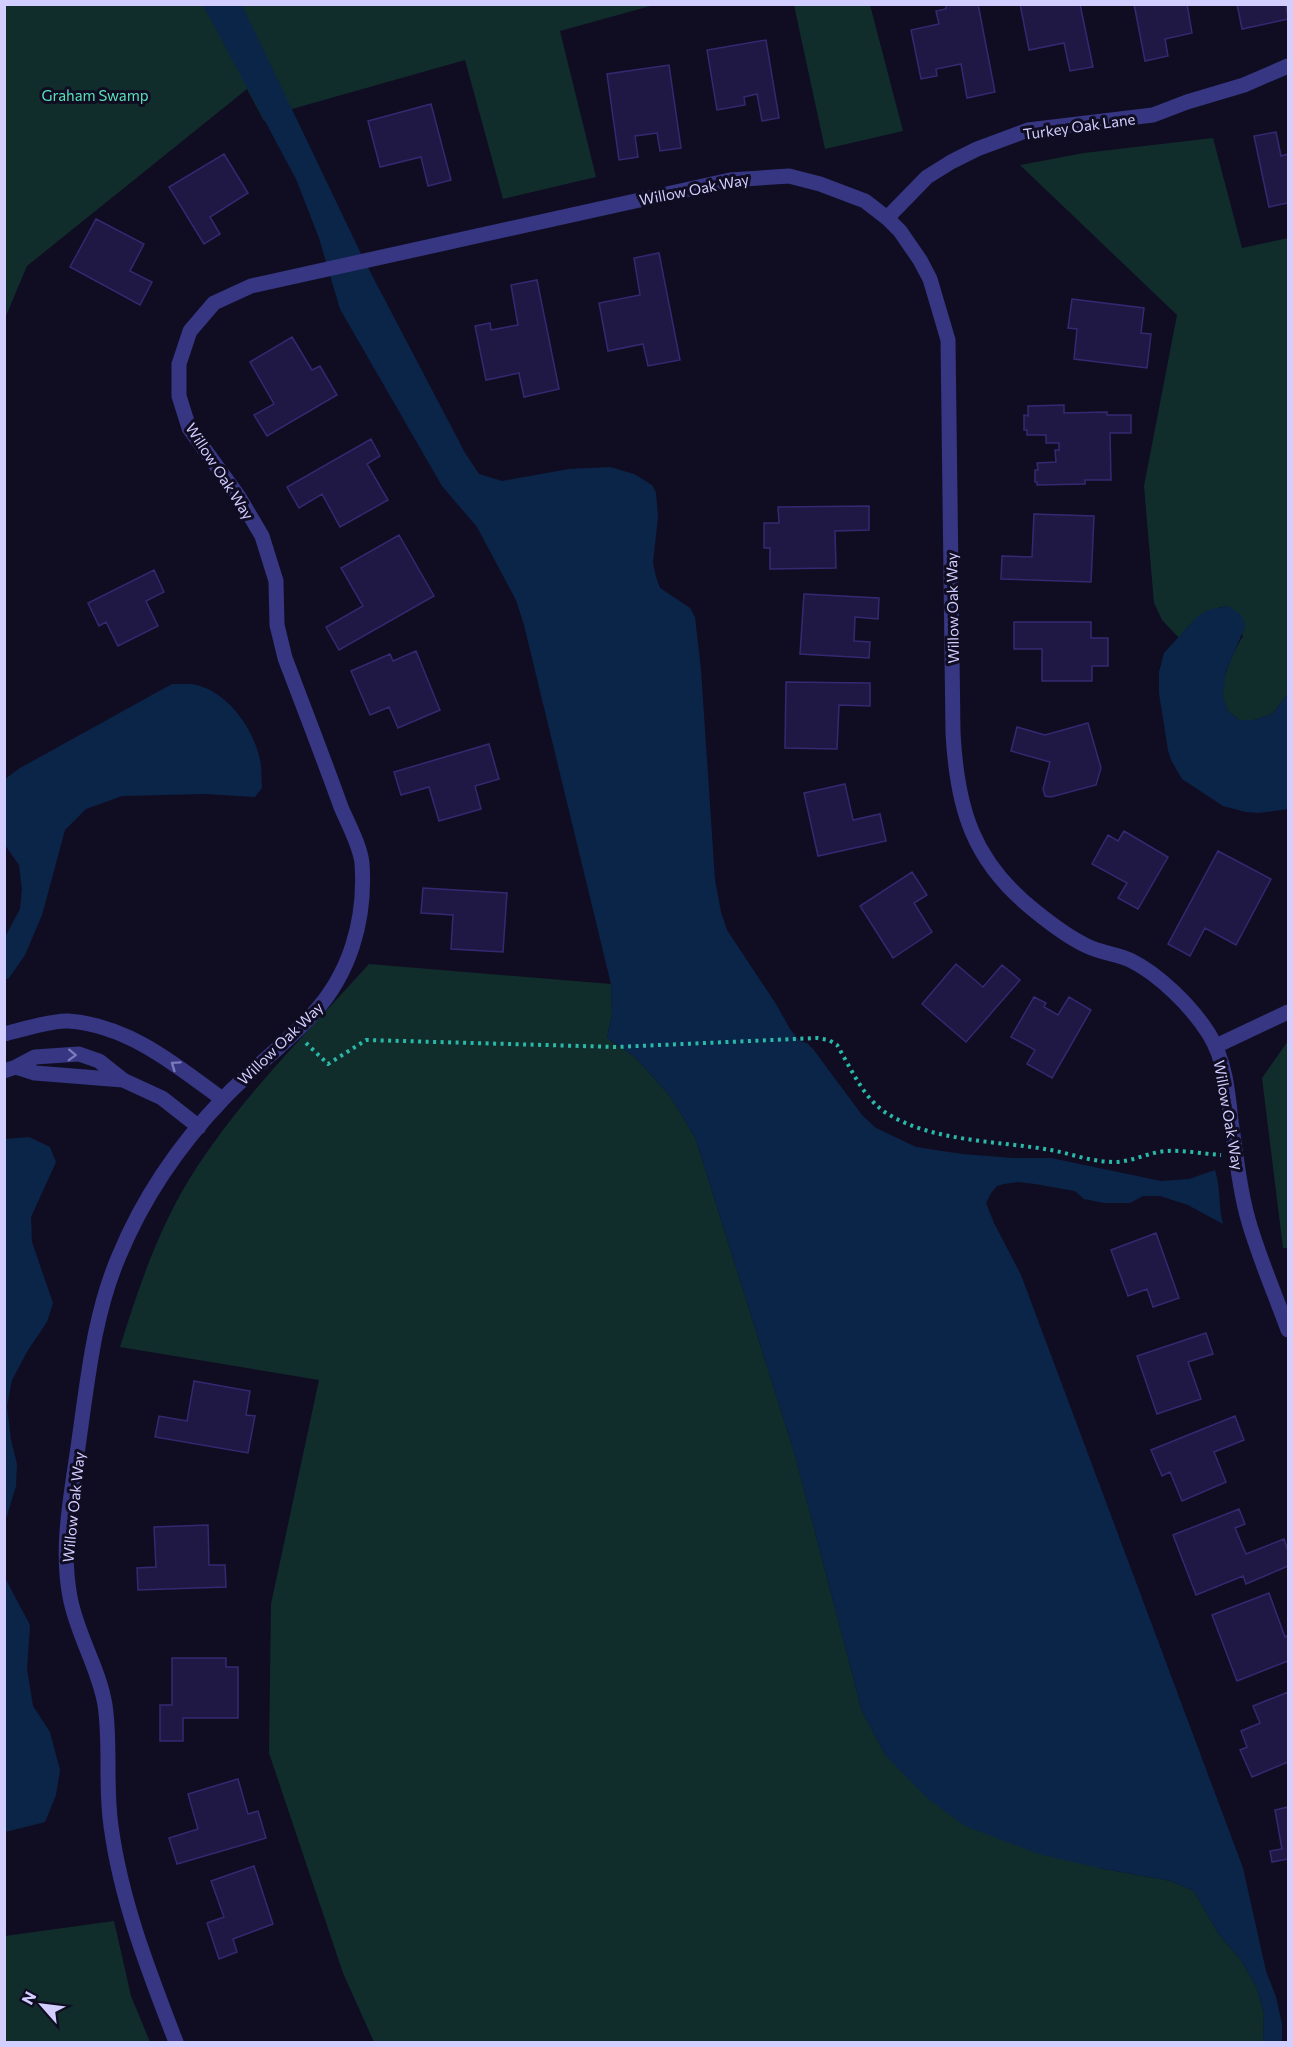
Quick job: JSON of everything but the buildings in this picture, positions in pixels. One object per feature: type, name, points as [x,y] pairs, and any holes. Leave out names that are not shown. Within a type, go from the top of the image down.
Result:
[{"type":"street","name":"Turkey Oak Lane","points":[[887,218],[927,177],[977,149],[1028,130],[1153,115],[1244,85],[1288,66]]},
{"type":"street","name":"Willow Oak Way","points":[[176,2043],[124,1894],[107,1794],[105,1704],[73,1614],[66,1571],[66,1544],[91,1356],[106,1289],[118,1257],[150,1194],[170,1164],[222,1099],[312,1015],[340,979],[356,939],[361,901],[362,860],[285,658],[276,625],[276,581],[262,536],[239,497],[189,428],[178,396],[179,364],[190,331],[214,303],[251,286],[730,180],[789,176],[820,184],[865,201],[887,218],[900,231],[930,279],[948,340],[955,757],[960,795],[972,833],[979,849],[1000,879],[1027,905],[1089,947],[1130,960],[1142,967],[1180,999],[1198,1019],[1216,1046],[1226,1083],[1248,1219],[1288,1330]]},
{"type":"street","points":[[1216,1046],[1288,1012]]},
{"type":"street","points":[[4,1034],[66,1021],[105,1028],[146,1045],[222,1099]]},
{"type":"street","points":[[10,1069],[35,1057],[79,1054],[99,1061],[123,1080],[162,1098],[199,1127]]},
{"type":"street","points":[[10,1069],[123,1080]]},
{"type":"path","points":[[295,1032],[328,1064],[366,1041],[616,1047],[817,1038],[829,1040],[837,1045],[872,1100],[887,1113],[909,1125],[954,1137],[1053,1150],[1082,1158],[1112,1162],[1128,1161],[1166,1151],[1237,1156]]},
{"type":"green space","name":"Graham Swamp","points":[[5,5],[654,5],[560,31],[596,177],[503,199],[465,60],[292,109],[264,121],[247,89],[27,266],[5,318]]},
{"type":"green space","points":[[794,5],[870,5],[903,131],[825,149]]},
{"type":"green space","points":[[1213,138],[1242,248],[1288,238],[1288,694],[1272,714],[1254,720],[1239,720],[1228,711],[1224,703],[1226,673],[1243,636],[1228,606],[1200,616],[1179,638],[1162,620],[1154,603],[1144,486],[1177,315],[1020,165],[1084,153]]},
{"type":"green space","points":[[369,964],[611,984],[612,1014],[607,1038],[635,1057],[670,1096],[695,1137],[794,1452],[862,1711],[886,1756],[1099,1868],[1171,1881],[1194,1891],[1218,1933],[1241,1960],[1257,1988],[1264,2014],[1263,2042],[374,2042],[343,1973],[269,1753],[271,1604],[319,1380],[120,1347],[159,1239],[190,1178],[209,1149],[252,1094]]},
{"type":"green space","points":[[1288,1041],[1288,1248],[1283,1248],[1262,1078]]},
{"type":"green space","points":[[114,1921],[131,1996],[150,2042],[5,2042],[5,1936]]},
{"type":"water","points":[[203,5],[242,5],[364,260],[465,453],[479,474],[502,481],[569,469],[610,467],[634,474],[652,485],[656,493],[658,517],[653,563],[656,577],[660,588],[690,608],[695,617],[701,670],[715,880],[727,930],[790,1029],[800,1041],[807,1043],[813,1049],[862,1115],[876,1128],[916,1147],[962,1154],[1051,1158],[1161,1181],[1189,1179],[1215,1170],[1223,1224],[1188,1205],[1160,1196],[1143,1196],[1130,1203],[1104,1203],[1084,1199],[1075,1191],[1018,1182],[997,1186],[986,1203],[1021,1275],[1243,1868],[1266,1971],[1276,1997],[1282,2024],[1282,2042],[1263,2042],[1264,2014],[1257,1988],[1241,1960],[1218,1933],[1194,1891],[1171,1881],[1039,1854],[965,1826],[927,1798],[886,1756],[862,1711],[794,1452],[695,1137],[670,1096],[635,1057],[607,1038],[612,1014],[611,984],[516,600],[477,527],[442,486],[340,309],[319,238],[296,179]]},
{"type":"water","points":[[1228,606],[1240,614],[1245,627],[1226,671],[1223,695],[1227,710],[1239,720],[1254,720],[1272,714],[1288,694],[1288,809],[1259,813],[1223,806],[1182,779],[1168,750],[1159,693],[1159,672],[1164,653],[1197,617],[1208,610]]},
{"type":"water","points":[[172,684],[204,687],[216,693],[236,712],[256,747],[261,763],[262,788],[255,797],[204,794],[122,796],[86,809],[65,830],[42,915],[25,955],[9,978],[5,980],[5,937],[20,909],[22,889],[19,865],[5,845],[5,779],[20,768]]},
{"type":"water","points":[[29,1137],[50,1147],[56,1162],[31,1217],[32,1242],[53,1303],[47,1322],[28,1350],[12,1380],[7,1406],[11,1440],[17,1464],[16,1486],[5,1522],[5,1139]]},
{"type":"water","points":[[4,1571],[5,1578],[30,1625],[27,1669],[33,1706],[50,1732],[60,1770],[56,1795],[45,1822],[5,1832]]}]
